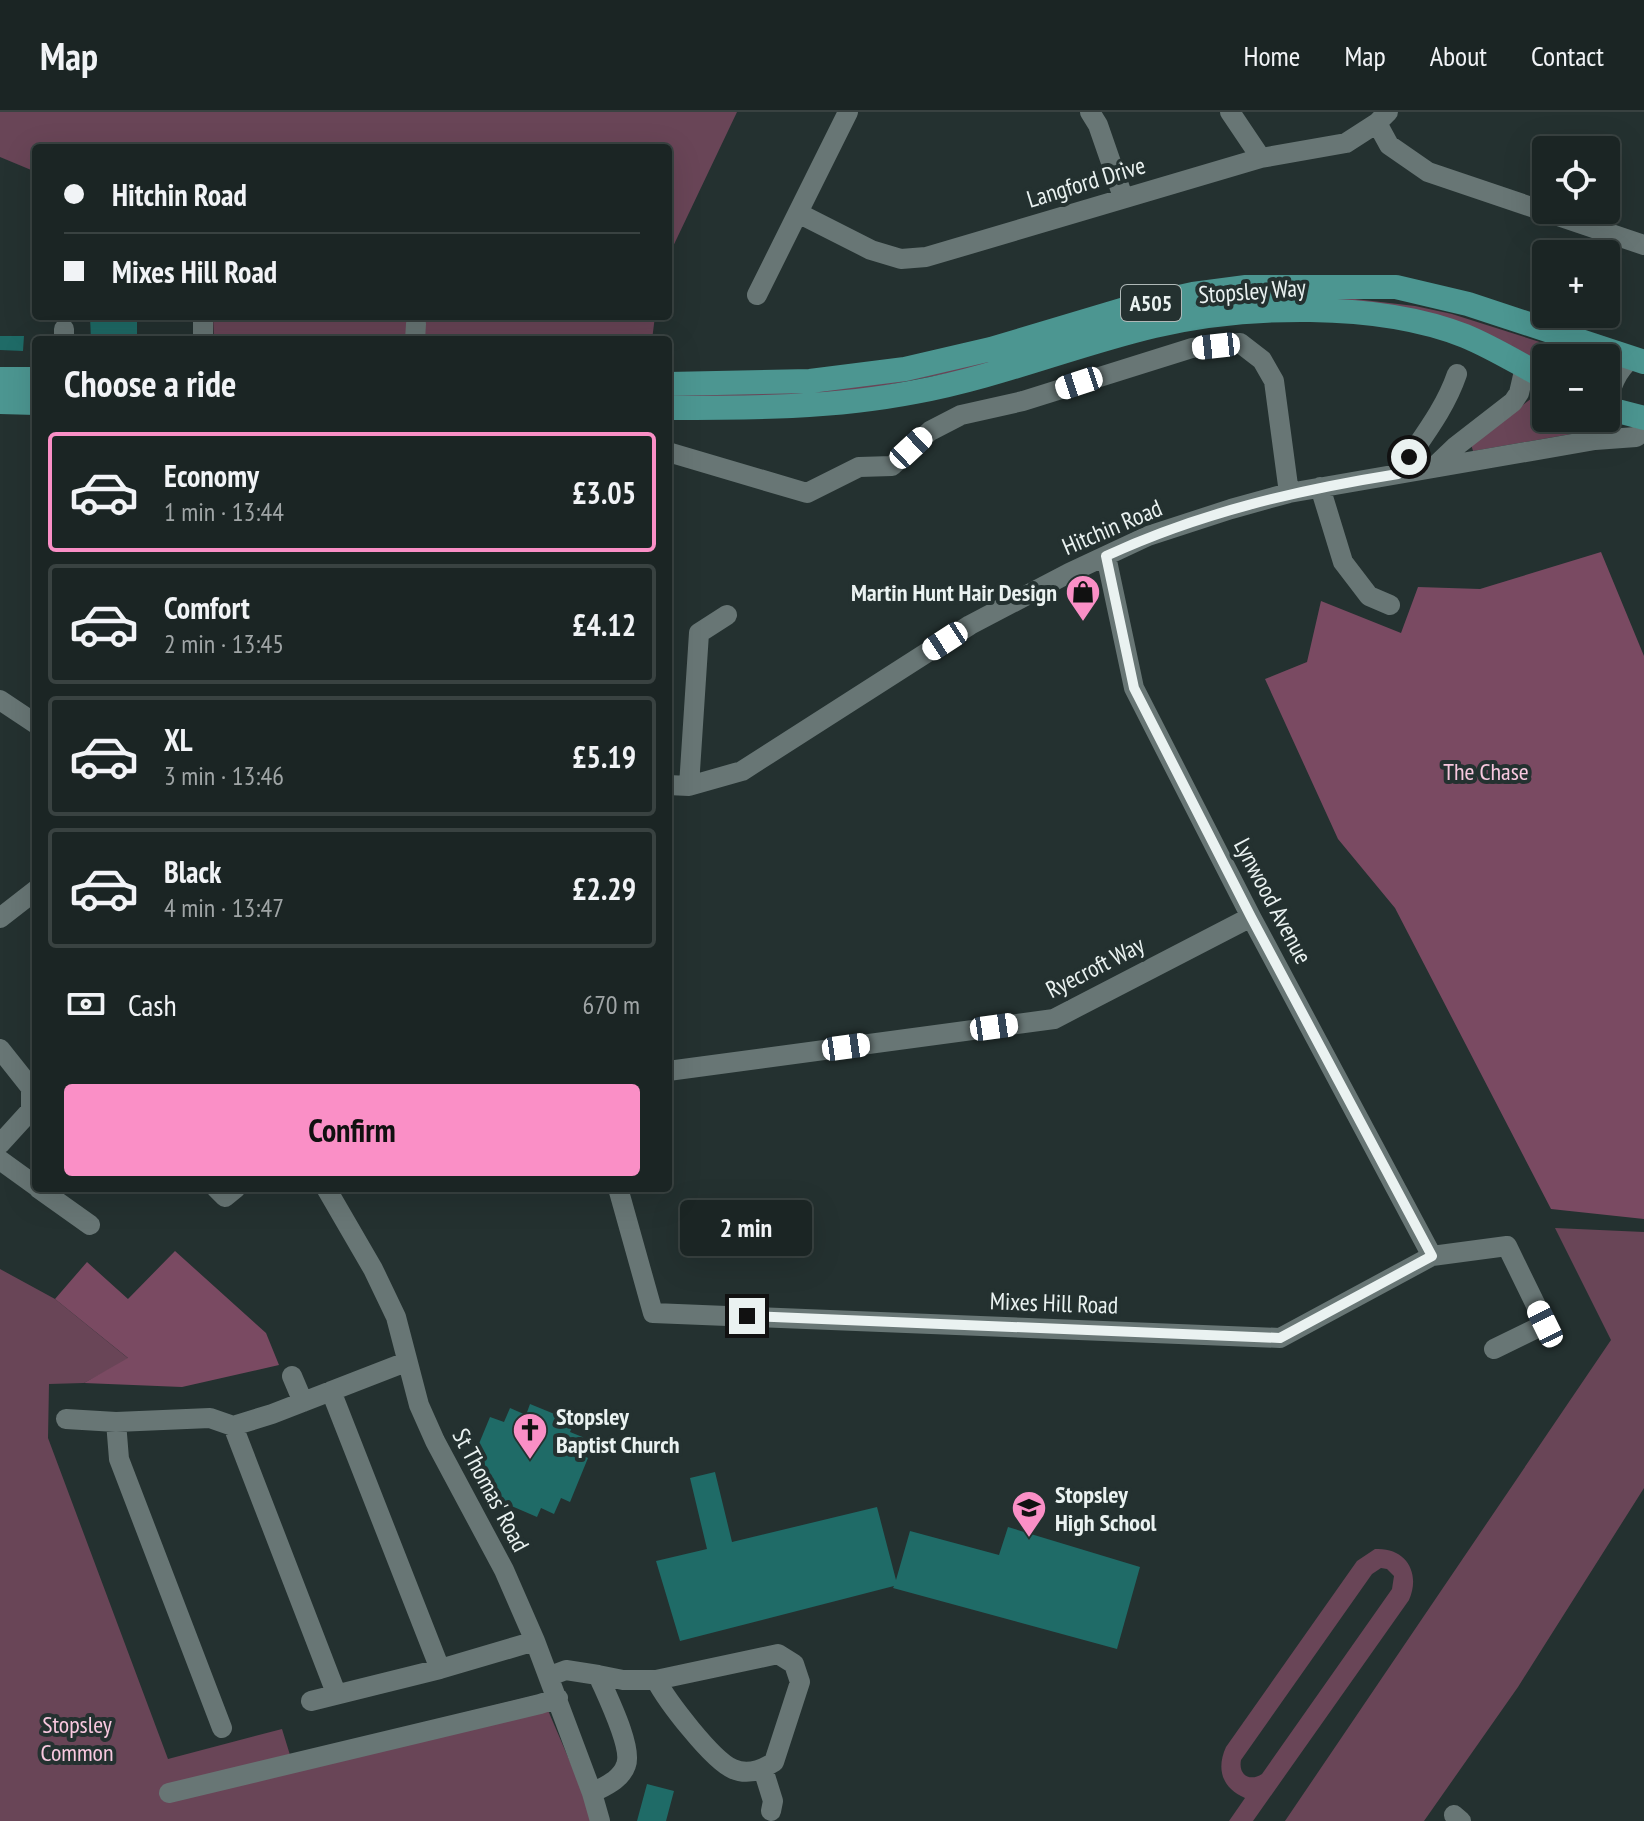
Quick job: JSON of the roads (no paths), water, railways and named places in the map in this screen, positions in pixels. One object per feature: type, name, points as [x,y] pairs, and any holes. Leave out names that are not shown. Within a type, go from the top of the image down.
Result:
[{"type":"main road","name":"Stopsley Way","points":[[672,384],[810,381],[905,369],[991,349],[1125,309],[1193,294],[1246,287],[1396,287],[1468,304],[1638,360]]},
{"type":"main road","name":"Stopsley Way","points":[[672,408],[807,407],[916,392],[1015,368],[1152,326],[1206,315],[1249,312],[1319,310],[1431,326],[1463,335],[1532,370]]},
{"type":"main road","points":[[0,379],[32,379]]},
{"type":"main road","points":[[0,402],[32,403]]},
{"type":"main road","points":[[1620,412],[1644,418]]},
{"type":"street","points":[[757,295],[848,112]]},
{"type":"street","points":[[1090,112],[1098,125],[1123,197]]},
{"type":"street","points":[[1230,112],[1261,158]]},
{"type":"street","points":[[1383,118],[1389,145],[1428,172],[1644,245]]},
{"type":"street","name":"Langford Drive","points":[[798,213],[871,250],[901,259],[926,257],[1261,158],[1346,143],[1383,118]]},
{"type":"street","points":[[672,453],[807,493],[859,467],[892,466],[930,431],[961,415],[1023,401],[1192,348],[1240,343],[1262,360],[1274,381],[1289,493]]},
{"type":"street","points":[[1398,474],[1438,416],[1457,374]]},
{"type":"street","points":[[1433,468],[1513,402],[1532,377]]},
{"type":"street","name":"Hitchin Road","points":[[678,786],[742,771],[970,625],[1148,536],[1289,493],[1595,440],[1636,437],[1644,431]]},
{"type":"street","points":[[1595,440],[1598,432]]},
{"type":"street","points":[[1320,487],[1343,562],[1369,596],[1390,605]]},
{"type":"street","name":"Lynwood Avenue","points":[[1106,556],[1134,688],[1251,917],[1432,1256]]},
{"type":"street","points":[[678,786],[699,633],[727,615]]},
{"type":"street","points":[[0,700],[32,721]]},
{"type":"street","points":[[0,918],[32,893]]},
{"type":"street","name":"Ryecroft Way","points":[[672,1070],[1054,1019],[1251,917]]},
{"type":"street","points":[[0,1049],[31,1088],[31,1110],[0,1144]]},
{"type":"street","points":[[0,1160],[32,1183]]},
{"type":"street","points":[[44,1192],[90,1225]]},
{"type":"street","name":"St Thomas' Road","points":[[328,1192],[373,1269],[396,1317],[419,1405],[504,1570],[535,1641],[600,1821]]},
{"type":"street","name":"Mixes Hill Road","points":[[619,1192],[653,1313],[1280,1338],[1432,1256]]},
{"type":"street","points":[[1432,1256],[1507,1246],[1545,1324],[1494,1349]]},
{"type":"street","points":[[66,1419],[116,1422],[210,1418],[233,1426],[406,1362]]},
{"type":"street","points":[[292,1376],[303,1402]]},
{"type":"street","points":[[331,1391],[440,1669]]},
{"type":"street","points":[[116,1422],[119,1459],[222,1728]]},
{"type":"street","points":[[233,1426],[336,1693]]},
{"type":"street","points":[[311,1701],[440,1669],[535,1641]]},
{"type":"street","points":[[550,1676],[566,1670],[623,1680],[656,1680],[778,1654],[794,1664],[800,1682],[774,1762],[763,1769],[734,1770],[717,1759],[656,1680]]},
{"type":"street","points":[[592,1793],[613,1783],[626,1766],[628,1751],[598,1675]]},
{"type":"street","points":[[169,1793],[558,1698]]},
{"type":"street","points":[[763,1769],[773,1801],[771,1811]]},
{"type":"place","name":"Martin Hunt Hair Design","points":[[1083,623]]},
{"type":"place","name":"Stopsley Baptist Church","points":[[530,1461]]},
{"type":"place","name":"Stopsley High School","points":[[1029,1539]]},
{"type":"park label","name":"The Chase","points":[[1486,771]]},
{"type":"park label","name":"Stopsley Common","points":[[77,1738]]}]
